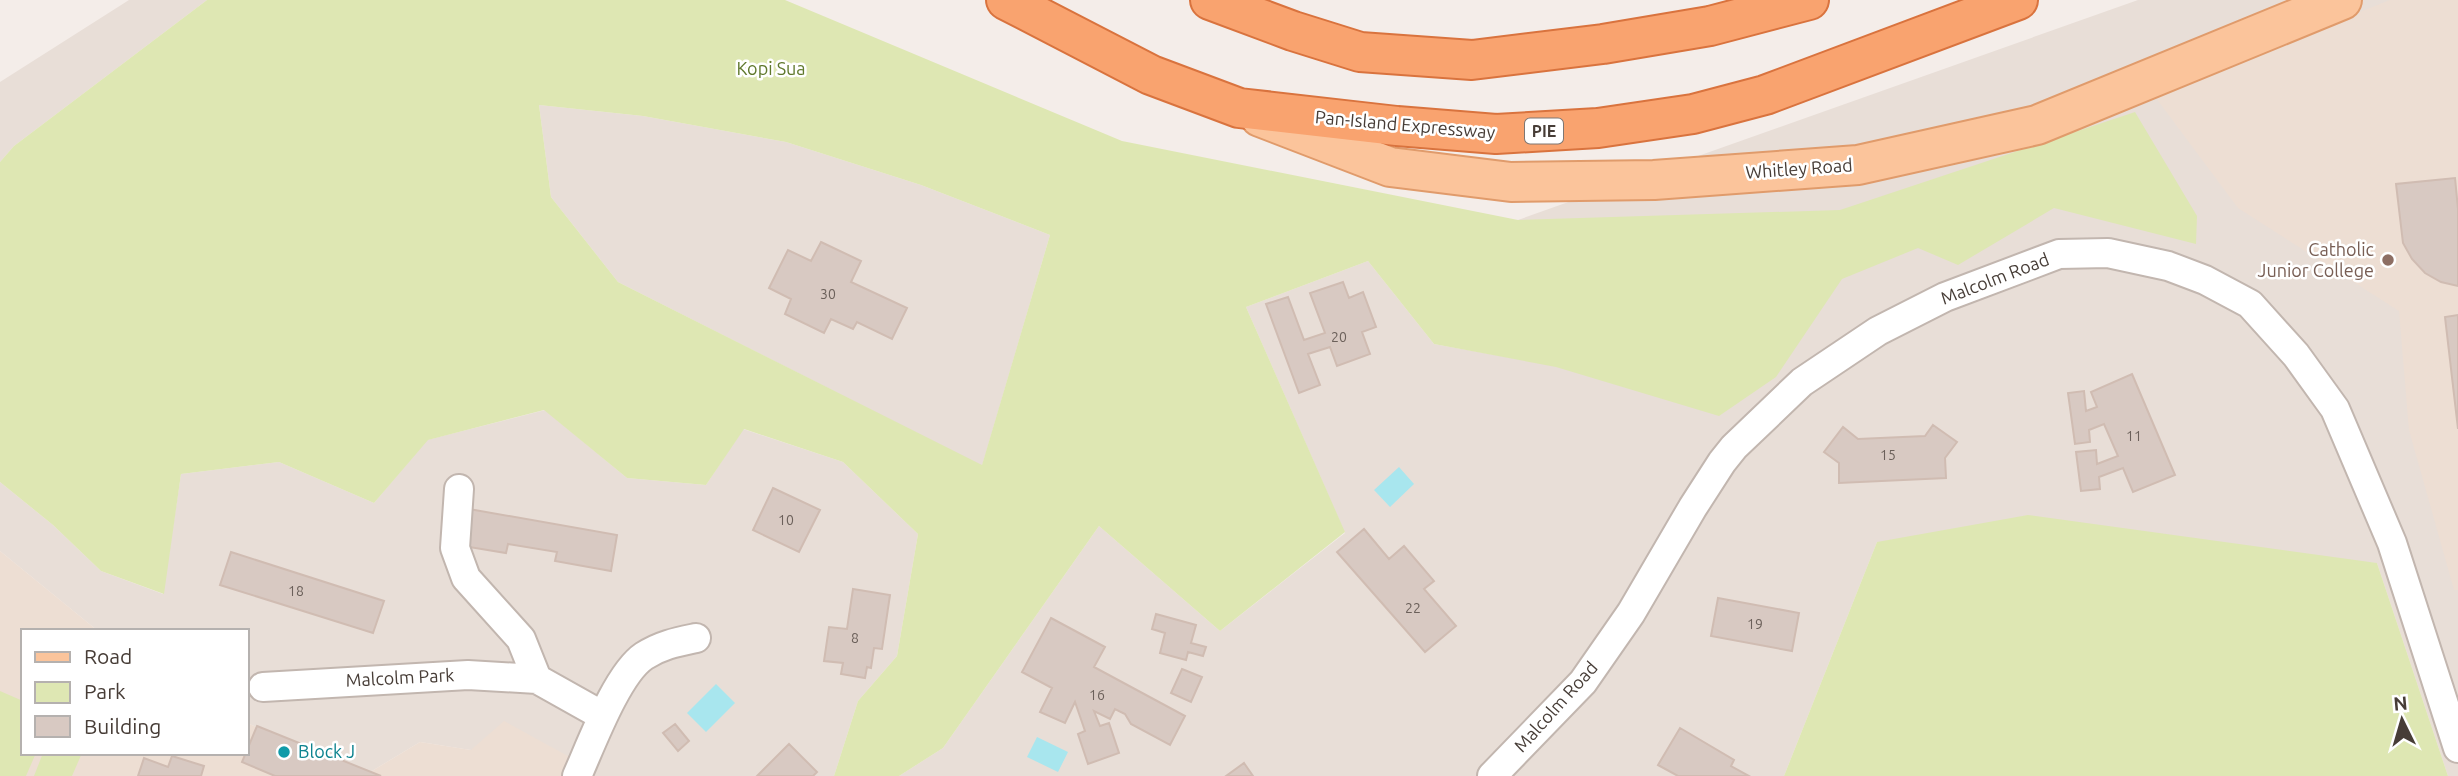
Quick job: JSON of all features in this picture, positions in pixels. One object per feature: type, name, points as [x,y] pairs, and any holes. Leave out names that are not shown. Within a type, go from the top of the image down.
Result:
[{"type":"highway","name":"Pan-Island Expressway","points":[[1006,0],[1151,75],[1239,108],[1496,134],[1598,128],[1693,114],[1765,95],[2018,0]]},
{"type":"highway","points":[[1210,0],[1293,31],[1360,51],[1472,60],[1603,44],[1723,13],[1809,0]]},
{"type":"main road","name":"Whitley Road","points":[[1239,108],[1390,167],[1511,182],[1654,180],[1858,165],[2037,125],[2342,0]]},
{"type":"street","name":"Malcolm Road","points":[[1492,776],[1583,682],[1631,613],[1722,462],[1734,447],[1802,382],[1878,331],[1945,297],[2059,254],[2108,253],[2168,266],[2204,280],[2250,304],[2296,355],[2335,409],[2392,543],[2458,748]]},
{"type":"street","points":[[459,489],[455,548],[466,578],[521,639],[537,679]]},
{"type":"street","points":[[578,776],[603,716],[623,681],[641,658],[664,645],[696,638]]},
{"type":"street","name":"Malcolm Park","points":[[263,687],[468,675],[537,679],[603,716]]},
{"type":"shaded area","points":[[129,0],[207,0],[14,146],[0,162],[0,82]]},
{"type":"shaded area","points":[[2138,0],[2458,0],[2458,776],[2448,776],[2377,563],[1877,542],[1784,776],[899,776],[943,748],[1099,526],[1220,631],[1345,533],[1246,307],[1368,261],[1434,344],[1556,366],[1518,220]]},
{"type":"shaded area","name":"Catholic Junior College","points":[[2390,0],[2458,0],[2458,590],[2454,590],[2409,430],[2399,311],[2238,208],[2153,94]]},
{"type":"shaded area","points":[[539,105],[643,116],[786,142],[921,185],[1050,235],[982,466],[618,282],[551,197]]},
{"type":"shaded area","points":[[545,410],[627,478],[706,485],[743,429],[843,462],[918,534],[897,656],[858,701],[834,776],[568,776],[471,750],[420,742],[367,774],[248,723],[248,629],[96,629],[0,551],[0,482],[53,525],[101,571],[163,594],[181,474],[279,462],[374,503],[427,440]]},
{"type":"shaded area","points":[[0,551],[96,629],[21,629],[21,755],[248,755],[248,723],[367,774],[420,742],[471,750],[504,721],[577,761],[568,776],[0,776]]},
{"type":"green space","name":"Kopi Sua","points":[[207,0],[785,0],[1122,141],[1518,220],[1840,210],[2135,112],[2197,216],[2196,244],[2054,208],[1958,265],[1918,248],[1842,279],[1776,377],[1719,416],[1556,367],[1434,344],[1368,261],[1246,307],[1345,532],[1220,631],[1099,526],[943,748],[899,776],[834,776],[858,701],[897,656],[918,534],[843,462],[744,429],[706,485],[627,478],[544,410],[428,440],[374,503],[279,462],[181,474],[164,594],[101,571],[53,525],[0,482],[0,162],[14,146]],"holes":[[[539,105],[643,116],[786,142],[921,185],[1050,235],[982,465],[618,282],[551,197]]]},
{"type":"green space","points":[[2028,515],[2377,563],[2448,776],[1784,776],[1877,542]]},
{"type":"green space","points":[[0,691],[21,700],[21,755],[35,755],[26,776],[0,776]]},
{"type":"green space","points":[[42,755],[81,755],[72,776],[34,776]]},
{"type":"water","points":[[1399,467],[1414,484],[1390,507],[1374,490]]},
{"type":"water","points":[[716,684],[735,703],[706,732],[687,713]]},
{"type":"water","points":[[1037,737],[1068,752],[1058,772],[1027,757]]},
{"type":"building","points":[[2455,178],[2458,209],[2458,286],[2441,282],[2425,273],[2412,259],[2403,243],[2396,184]]},
{"type":"building","points":[[821,242],[861,261],[851,282],[907,308],[892,339],[857,322],[853,329],[831,319],[824,333],[785,314],[791,299],[769,288],[788,250],[811,261]]},
{"type":"building","points":[[1343,282],[1349,298],[1363,292],[1376,327],[1362,332],[1370,354],[1337,366],[1330,347],[1308,354],[1320,385],[1299,393],[1266,304],[1288,297],[1304,340],[1325,333],[1310,293]]},
{"type":"building","points":[[2458,315],[2458,429],[2445,317]]},
{"type":"building","points":[[2132,374],[2175,475],[2133,492],[2123,468],[2099,477],[2100,489],[2081,491],[2076,452],[2096,450],[2097,464],[2118,456],[2104,424],[2089,430],[2090,442],[2075,444],[2068,393],[2084,391],[2086,411],[2097,407],[2091,392]]},
{"type":"building","points":[[1933,425],[1957,442],[1945,458],[1946,478],[1839,483],[1839,463],[1824,452],[1843,427],[1858,439],[1925,436]]},
{"type":"building","points":[[773,488],[820,510],[799,552],[753,530]]},
{"type":"building","points":[[469,509],[617,535],[611,571],[555,561],[557,552],[508,544],[506,553],[463,546]]},
{"type":"building","points":[[1364,529],[1389,559],[1404,546],[1434,581],[1424,589],[1456,626],[1425,652],[1337,552]]},
{"type":"building","points":[[231,552],[384,601],[373,633],[220,585]]},
{"type":"building","points":[[853,589],[890,595],[882,649],[874,648],[871,668],[867,667],[865,678],[841,674],[843,663],[824,661],[829,627],[847,629]]},
{"type":"building","points":[[1718,598],[1799,613],[1792,651],[1711,636]]},
{"type":"building","points":[[1156,614],[1196,625],[1191,643],[1206,647],[1203,656],[1188,652],[1186,660],[1160,653],[1165,633],[1152,629]]},
{"type":"building","points":[[1051,618],[1105,647],[1094,667],[1185,716],[1170,745],[1131,724],[1125,714],[1115,709],[1110,719],[1094,711],[1100,726],[1109,723],[1119,753],[1088,764],[1078,734],[1085,731],[1075,702],[1065,723],[1040,712],[1052,688],[1022,672]]},
{"type":"building","points":[[1182,669],[1202,677],[1191,702],[1171,693]]},
{"type":"building","points":[[675,724],[689,741],[678,751],[663,733]]},
{"type":"building","name":"Block J","points":[[257,726],[381,776],[275,776],[242,762],[245,755],[248,755],[248,748]]},
{"type":"building","points":[[1680,728],[1734,760],[1731,766],[1749,776],[1678,776],[1658,765]]},
{"type":"building","points":[[789,744],[817,772],[813,776],[757,776]]},
{"type":"building","points":[[172,756],[204,766],[201,776],[138,776],[144,758],[168,767]]},
{"type":"building","points":[[1244,763],[1253,776],[1226,776]]},
{"type":"place","name":"Catholic Junior College","points":[[2388,260]]},
{"type":"place","name":"Block J","points":[[284,752]]}]
